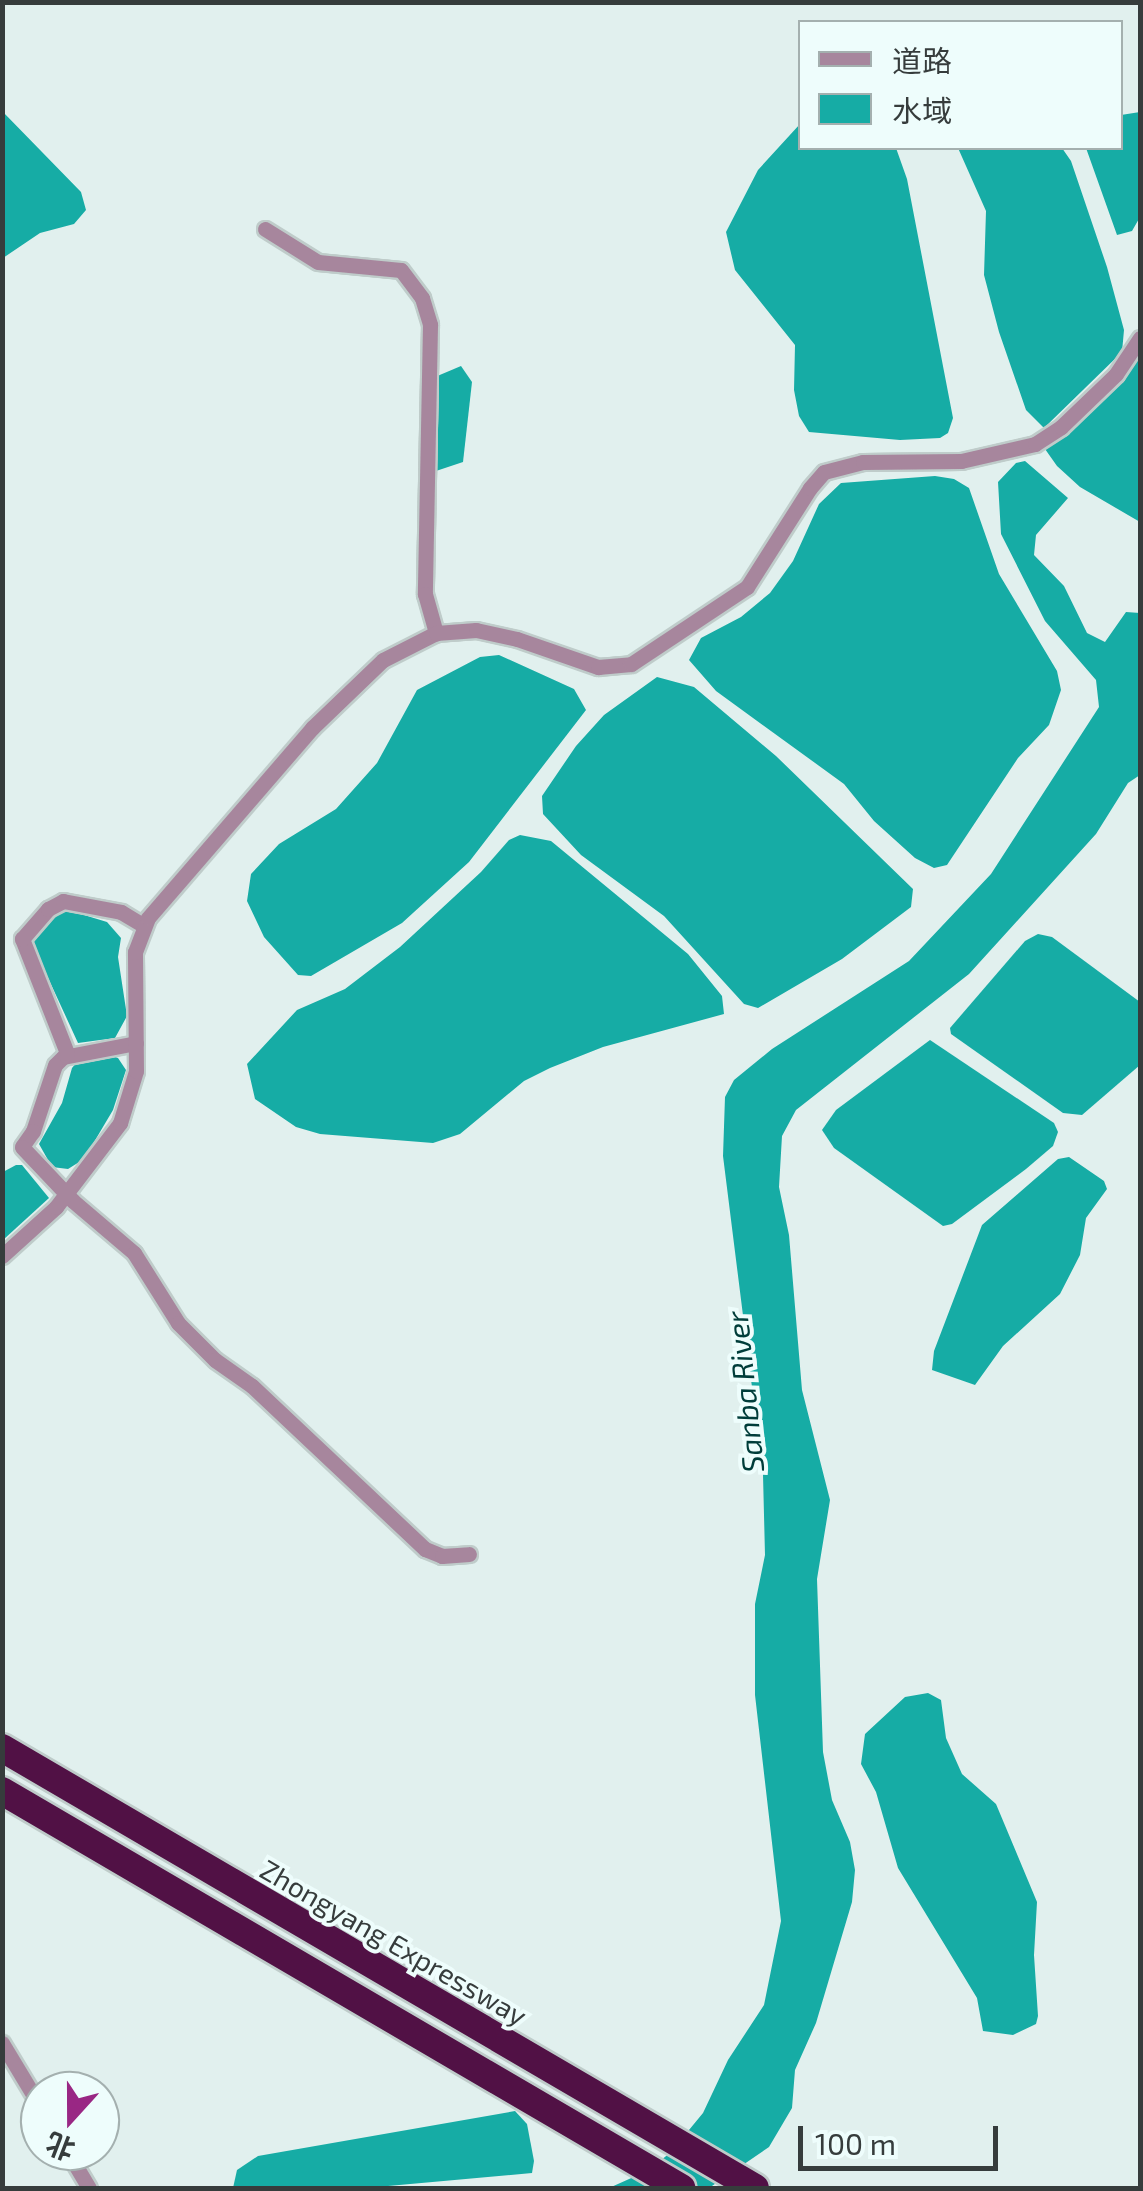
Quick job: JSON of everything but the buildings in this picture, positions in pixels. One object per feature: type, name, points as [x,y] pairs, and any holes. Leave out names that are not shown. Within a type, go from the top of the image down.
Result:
[{"type":"highway","name":"Zhongyang Expressway","points":[[2,1748],[755,2188]]},
{"type":"highway","points":[[2,1791],[682,2188]]},
{"type":"street","points":[[265,229],[318,262],[400,270],[422,298],[430,325],[424,594],[436,634]]},
{"type":"street","points":[[2,1256],[66,1194],[120,1123],[135,1080],[135,952],[144,926],[339,699],[382,660],[436,634],[497,633],[598,668],[632,664],[747,588],[824,472],[863,462],[961,461],[1034,444],[1060,427],[1116,374],[1140,338]]},
{"type":"street","points":[[67,1054],[22,939],[48,909],[64,901],[121,912],[144,926]]},
{"type":"street","points":[[136,1043],[67,1054],[56,1065],[33,1131],[22,1147],[66,1194],[134,1253],[190,1335],[252,1386],[418,1543],[442,1556],[469,1554]]},
{"type":"street","points":[[2,2043],[20,2073]]},
{"type":"water","points":[[3,112],[81,192],[86,210],[74,224],[40,233],[3,258]]},
{"type":"water","points":[[1140,112],[1140,217],[1132,231],[1117,235],[1087,150],[1123,150],[1123,115]]},
{"type":"water","points":[[798,126],[798,150],[897,150],[907,179],[953,418],[948,433],[940,438],[900,440],[809,432],[799,416],[794,390],[795,345],[735,270],[726,232],[758,170]]},
{"type":"water","points":[[959,150],[1063,150],[1071,161],[1107,267],[1124,330],[1122,352],[1044,428],[1026,410],[999,332],[984,275],[986,211]]},
{"type":"water","points":[[1140,356],[1140,522],[1080,487],[1045,449],[1114,390]]},
{"type":"water","points":[[461,366],[472,382],[463,462],[436,471],[435,377]]},
{"type":"water","points":[[1025,461],[1068,498],[1036,535],[1034,555],[1064,586],[1087,633],[1105,642],[1126,612],[1140,613],[1140,775],[1128,783],[1096,834],[969,974],[796,1110],[782,1136],[779,1187],[789,1235],[802,1390],[830,1500],[817,1579],[823,1752],[832,1800],[850,1842],[855,1870],[852,1902],[816,2023],[795,2070],[792,2108],[769,2147],[709,2188],[609,2188],[647,2171],[670,2153],[703,2113],[728,2060],[764,2005],[781,1921],[755,1695],[755,1604],[765,1555],[763,1475],[723,1156],[725,1097],[734,1080],[772,1049],[909,961],[991,874],[1099,707],[1096,680],[1045,621],[1001,534],[998,482],[1016,463]]},
{"type":"water","points":[[935,476],[954,479],[969,488],[999,574],[1057,671],[1061,690],[1049,725],[1018,758],[947,865],[934,868],[915,858],[874,821],[844,784],[716,691],[689,660],[701,638],[741,617],[770,593],[793,561],[819,504],[841,483]]},
{"type":"water","points":[[499,655],[574,689],[586,710],[469,862],[402,923],[311,976],[298,975],[264,937],[247,901],[251,874],[279,844],[336,809],[377,763],[417,690],[480,657]]},
{"type":"water","points":[[657,677],[694,687],[776,756],[913,889],[911,907],[842,959],[758,1008],[744,1004],[664,916],[581,855],[543,814],[542,796],[576,746],[604,715]]},
{"type":"water","points":[[520,835],[551,841],[688,954],[722,996],[724,1014],[603,1047],[550,1068],[524,1081],[460,1134],[433,1143],[320,1134],[296,1127],[255,1099],[247,1064],[297,1010],[345,989],[400,947],[481,872],[509,840]]},
{"type":"water","points":[[61,908],[107,922],[121,938],[118,957],[127,1016],[115,1038],[78,1043],[32,943],[52,911]]},
{"type":"water","points":[[1038,934],[1052,937],[1140,1002],[1140,1065],[1082,1115],[1063,1113],[951,1034],[950,1028],[1025,941]]},
{"type":"water","points":[[930,1040],[1054,1123],[1058,1132],[1053,1146],[1026,1169],[952,1224],[943,1226],[834,1148],[822,1130],[836,1110]]},
{"type":"water","points":[[109,1055],[118,1058],[126,1070],[113,1110],[84,1159],[68,1169],[52,1167],[39,1144],[62,1103],[72,1068],[78,1061]]},
{"type":"water","points":[[1069,1157],[1104,1181],[1107,1189],[1086,1218],[1080,1255],[1060,1294],[1003,1346],[975,1385],[932,1370],[934,1351],[982,1225],[1058,1159]]},
{"type":"water","points":[[22,1165],[49,1198],[3,1240],[3,1172]]},
{"type":"water","points":[[928,1693],[941,1700],[946,1738],[962,1774],[996,1804],[1037,1902],[1034,1955],[1038,2016],[1036,2024],[1013,2035],[983,2031],[977,1998],[898,1868],[876,1792],[861,1764],[865,1734],[905,1697]]},
{"type":"water","points":[[515,2111],[527,2124],[534,2161],[532,2173],[366,2188],[233,2188],[237,2170],[258,2156]]},
{"type":"water label","name":"Sanba River","points":[[744,1392]]}]
